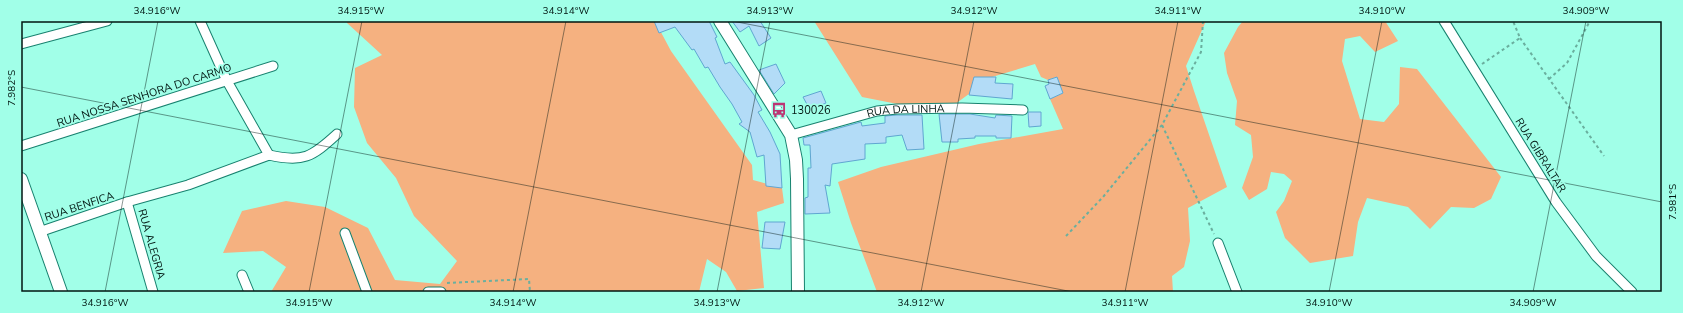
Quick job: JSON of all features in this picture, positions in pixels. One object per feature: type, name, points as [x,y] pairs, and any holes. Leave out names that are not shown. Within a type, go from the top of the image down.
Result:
[{"type":"street","points":[[21,44],[107,21]]},
{"type":"street","points":[[200,21],[227,81],[269,155]]},
{"type":"street","points":[[720,21],[790,135],[796,160],[797,179],[798,292]]},
{"type":"street","name":"RUA GIBRALTAR","points":[[1444,21],[1556,202],[1596,256],[1632,292]]},
{"type":"street","name":"RUA NOSSA SENHORA DO CARMO","points":[[21,146],[273,66]]},
{"type":"street","name":"RUA DA LINHA","points":[[790,135],[877,111],[897,109],[962,108],[1023,110]]},
{"type":"street","points":[[127,202],[188,185],[269,155],[284,158],[296,158],[312,155],[337,134]]},
{"type":"street","points":[[21,180],[61,292]]},
{"type":"street","name":"RUA BENFICA","points":[[39,232],[127,202]]},
{"type":"street","name":"RUA ALEGRIA","points":[[127,202],[153,292]]},
{"type":"street","points":[[345,233],[366,292]]},
{"type":"street","points":[[1218,242],[1237,292]]},
{"type":"street","points":[[242,275],[249,292]]},
{"type":"street","points":[[428,292],[441,288]]},
{"type":"path","points":[[1066,236],[1103,197],[1162,125],[1201,52],[1203,21]]},
{"type":"path","points":[[1513,21],[1520,38],[1604,156]]},
{"type":"path","points":[[1549,79],[1567,63],[1590,21]]},
{"type":"path","points":[[1474,69],[1520,38]]},
{"type":"path","points":[[1162,125],[1218,242]]},
{"type":"path","points":[[441,288],[529,279],[530,292]]},
{"type":"shaded area","points":[[347,21],[655,21],[671,51],[752,165],[753,180],[782,188],[784,203],[757,212],[764,288],[737,291],[726,272],[707,259],[699,292],[271,292],[286,267],[263,251],[223,253],[242,211],[286,201],[325,207],[368,228],[395,280],[440,284],[457,261],[414,216],[396,178],[367,143],[354,107],[355,68],[382,55],[347,23]]},
{"type":"shaded area","points":[[814,21],[1206,21],[1186,66],[1227,187],[1188,208],[1190,241],[1184,267],[1172,276],[1173,292],[877,292],[851,223],[838,182],[881,167],[979,144],[1063,129],[1050,99],[1063,93],[1057,77],[1048,80],[1041,77],[1035,64],[992,77],[943,113],[862,97]]},
{"type":"shaded area","points":[[1243,21],[1385,21],[1398,41],[1375,52],[1360,36],[1345,39],[1342,61],[1360,119],[1384,122],[1399,104],[1400,67],[1417,69],[1501,177],[1491,199],[1474,208],[1451,207],[1430,229],[1408,207],[1367,198],[1358,222],[1353,256],[1310,263],[1285,238],[1276,212],[1284,201],[1292,181],[1284,174],[1271,172],[1267,189],[1249,200],[1242,188],[1253,157],[1251,135],[1235,125],[1237,101],[1227,73],[1224,53],[1238,27]]},
{"type":"building","points":[[654,21],[709,21],[717,37],[715,38],[725,64],[730,62],[754,95],[762,110],[758,112],[770,132],[780,154],[782,188],[766,186],[764,155],[757,157],[750,132],[739,124],[742,122],[708,67],[705,68],[694,49],[692,50],[675,27],[659,33]]},
{"type":"building","points":[[732,21],[760,21],[771,38],[759,46],[749,26],[740,32]]},
{"type":"building","points":[[776,64],[785,83],[774,94],[759,70]]},
{"type":"building","points":[[974,77],[996,77],[995,83],[1013,84],[1012,99],[969,95]]},
{"type":"building","points":[[1057,77],[1063,93],[1050,99],[1045,86],[1049,84],[1048,80]]},
{"type":"building","points":[[821,91],[826,103],[810,110],[803,97]]},
{"type":"building","points":[[1028,112],[1041,112],[1041,126],[1029,127]]},
{"type":"building","points":[[939,114],[970,114],[995,118],[996,115],[1012,116],[1011,138],[975,136],[975,138],[958,139],[958,142],[942,142]]},
{"type":"building","points":[[922,115],[924,149],[907,150],[902,135],[886,137],[886,143],[865,144],[865,159],[832,164],[830,186],[825,185],[830,213],[805,214],[805,198],[808,197],[808,168],[811,168],[810,145],[804,145],[803,138],[861,122],[862,126],[885,123],[885,116]]},
{"type":"building","points":[[765,222],[785,222],[780,249],[762,248]]},
{"type":"place","name":"130026","points":[[779,110]]}]
